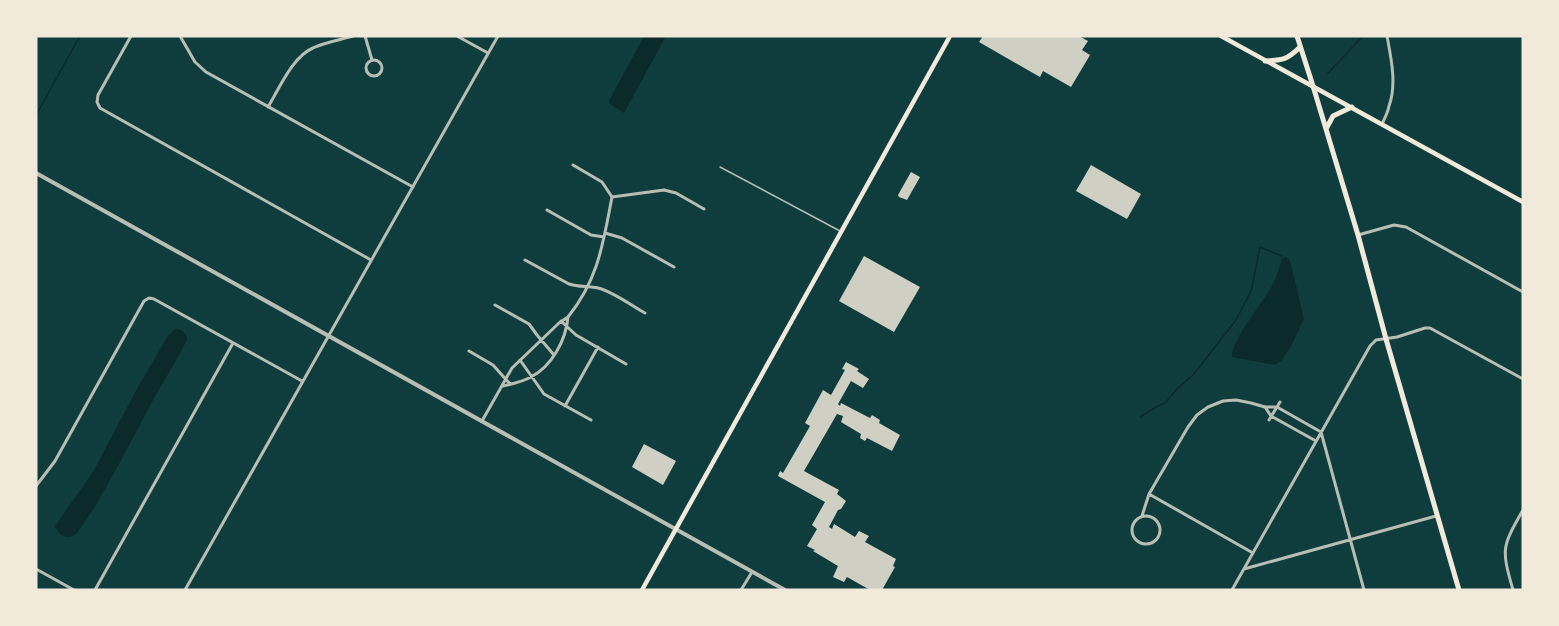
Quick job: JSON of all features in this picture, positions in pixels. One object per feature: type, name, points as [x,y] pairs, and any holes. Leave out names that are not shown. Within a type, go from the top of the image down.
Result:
[{"type":"main road","points":[[642,590],[950,36]]},
{"type":"main road","points":[[1221,36],[1523,202]]},
{"type":"main road","points":[[1296,36],[1358,235],[1458,590]]},
{"type":"main road","points":[[1265,61],[1285,60],[1300,47]]},
{"type":"main road","points":[[1326,129],[1333,116],[1353,107]]},
{"type":"street","points":[[131,36],[98,96],[97,102],[100,108],[371,260]]},
{"type":"street","points":[[180,36],[195,62],[206,72],[413,187]]},
{"type":"street","points":[[268,107],[294,63],[303,54],[312,48],[353,36]]},
{"type":"street","points":[[366,36],[372,60]]},
{"type":"street","points":[[457,36],[488,53]]},
{"type":"street","points":[[185,590],[498,36]]},
{"type":"street","points":[[1382,124],[1390,105],[1392,89],[1392,69],[1387,36]]},
{"type":"street","points":[[372,60],[379,61],[382,67],[382,72],[378,76],[372,77],[367,73],[366,67],[372,60]]},
{"type":"street","points":[[482,421],[505,379],[520,360],[568,317],[588,287],[600,256],[612,197],[602,182],[573,165]]},
{"type":"street","points":[[36,174],[785,590]]},
{"type":"street","points":[[612,197],[664,190],[676,193],[704,209]]},
{"type":"street","points":[[547,210],[591,234],[622,238],[674,267]]},
{"type":"street","points":[[1358,235],[1394,225],[1406,227],[1523,292]]},
{"type":"street","points":[[525,260],[569,284],[604,291],[645,313]]},
{"type":"street","points":[[36,486],[55,460],[144,301],[149,298],[302,381]]},
{"type":"street","points":[[495,304],[529,324],[554,355]]},
{"type":"street","points":[[503,386],[531,377],[547,364],[560,346],[568,317]]},
{"type":"street","points":[[561,321],[576,335],[627,363]]},
{"type":"street","points":[[1232,590],[1370,346],[1376,340],[1396,338],[1430,328],[1523,379]]},
{"type":"street","points":[[95,590],[234,343]]},
{"type":"street","points":[[565,406],[598,347]]},
{"type":"street","points":[[469,351],[493,365],[510,384]]},
{"type":"street","points":[[520,360],[544,394],[591,420]]},
{"type":"street","points":[[1142,516],[1155,519],[1160,526],[1157,539],[1150,544],[1140,543],[1133,536],[1134,522],[1142,516],[1149,494],[1197,415],[1208,407],[1223,401],[1236,400],[1266,407],[1278,404],[1321,432],[1364,590]]},
{"type":"street","points":[[1270,418],[1278,404]]},
{"type":"street","points":[[1266,407],[1270,418],[1316,441]]},
{"type":"street","points":[[1149,494],[1253,553]]},
{"type":"street","points":[[1512,590],[1504,552],[1506,541],[1523,510]]},
{"type":"street","points":[[1244,569],[1438,515]]},
{"type":"street","points":[[36,569],[74,590]]},
{"type":"street","points":[[741,590],[752,572]]},
{"type":"lane","points":[[720,167],[841,231]]},
{"type":"water","points":[[644,36],[666,36],[624,113],[609,101]]},
{"type":"water","points":[[1285,257],[1291,264],[1304,319],[1290,348],[1282,360],[1275,365],[1232,357],[1237,341],[1272,286],[1282,259]]},
{"type":"water","points":[[175,329],[186,334],[187,340],[181,351],[95,507],[77,533],[71,537],[62,535],[55,526],[93,472],[139,385],[168,336]]},
{"type":"building","points":[[983,36],[1079,36],[1088,41],[1082,50],[1090,55],[1071,87],[1043,71],[1040,77],[979,42]]},
{"type":"building","points":[[1091,165],[1141,194],[1127,219],[1076,191]]},
{"type":"building","points":[[911,172],[920,177],[907,200],[898,195]]},
{"type":"building","points":[[864,256],[920,287],[894,332],[839,301]]},
{"type":"building","points":[[846,362],[859,369],[857,371],[869,379],[863,388],[851,381],[838,404],[840,406],[841,403],[870,418],[872,415],[880,420],[879,423],[900,435],[892,451],[867,438],[865,441],[860,438],[861,434],[841,422],[843,416],[837,414],[804,471],[839,490],[837,494],[846,501],[829,527],[832,529],[834,524],[855,537],[859,531],[869,536],[865,542],[896,559],[893,566],[895,567],[882,590],[870,590],[847,577],[844,582],[833,577],[838,566],[807,546],[817,529],[812,525],[825,502],[778,476],[780,471],[783,473],[810,426],[805,423],[823,390],[831,395],[845,370],[842,369]]},
{"type":"building","points":[[644,444],[676,461],[663,485],[632,467]]},
{"type":"waterway","points":[[36,115],[80,36]]},
{"type":"waterway","points":[[1328,73],[1363,36]]},
{"type":"waterway","points":[[1140,417],[1165,403],[1193,375],[1236,320],[1251,291],[1260,247],[1282,256]]}]
